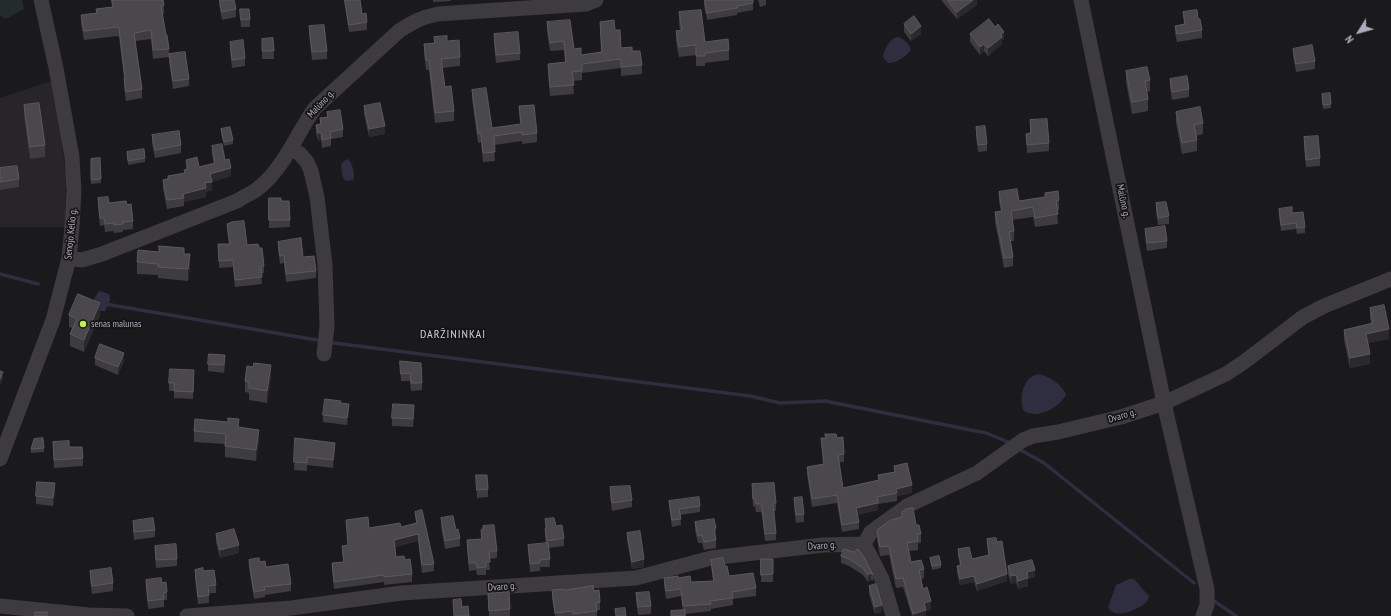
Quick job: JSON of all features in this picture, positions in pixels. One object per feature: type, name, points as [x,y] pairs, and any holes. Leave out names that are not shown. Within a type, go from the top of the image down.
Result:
[{"type":"street","name":"Senojo Kelio g.","points":[[0,459],[53,320],[69,258],[74,191],[72,157],[56,68],[41,0]]},
{"type":"street","name":"Malūno g.","points":[[69,258],[82,260],[102,254],[237,201],[255,191],[276,171],[315,108],[399,31],[414,21],[438,14],[586,4],[596,0]]},
{"type":"street","name":"Malūno g.","points":[[1081,0],[1164,403],[1207,589],[1207,605],[1203,616]]},
{"type":"street","points":[[291,148],[300,154],[307,162],[311,171],[317,197],[325,265],[327,326],[324,354]]},
{"type":"street","name":"Dvaro g.","points":[[187,616],[291,608],[402,593],[636,578],[711,558],[823,545],[864,544],[871,532],[907,506],[977,473],[1023,440],[1033,436],[1058,432],[1121,417],[1164,403],[1226,374],[1303,317],[1324,306],[1391,279]]},
{"type":"street","points":[[864,544],[882,579],[893,616]]},
{"type":"street","points":[[0,606],[89,615],[127,616]]},
{"type":"shaded area","points":[[0,0],[22,0],[24,9],[6,19],[0,16]]},
{"type":"shaded area","points":[[51,81],[59,118],[66,179],[65,227],[0,227],[0,98]]},
{"type":"water","points":[[897,37],[906,41],[911,49],[901,59],[888,63],[883,57],[885,51],[890,42]]},
{"type":"water","points":[[349,159],[354,178],[353,180],[345,181],[342,175],[341,164]]},
{"type":"water","points":[[99,291],[109,294],[110,300],[105,311],[101,311],[94,305],[94,299]]},
{"type":"water","points":[[1038,374],[1054,381],[1066,394],[1056,406],[1050,410],[1039,414],[1027,413],[1023,410],[1022,405],[1023,388],[1029,379]]},
{"type":"water","points":[[1129,579],[1134,579],[1149,596],[1148,600],[1140,607],[1129,612],[1119,614],[1112,612],[1108,607],[1116,585]]},
{"type":"building","points":[[112,0],[163,0],[164,5],[161,6],[169,49],[153,50],[151,30],[134,33],[142,89],[126,92],[118,27],[84,31],[81,15],[97,13],[96,9],[113,7]]},
{"type":"building","points":[[220,0],[234,0],[236,9],[222,12]]},
{"type":"building","points":[[345,0],[360,0],[362,14],[366,13],[367,22],[349,25]]},
{"type":"building","points":[[705,0],[753,0],[753,3],[737,6],[737,8],[707,13]]},
{"type":"building","points":[[948,0],[973,0],[957,12]]},
{"type":"building","points":[[240,9],[249,9],[250,19],[241,20]]},
{"type":"building","points":[[701,10],[705,42],[728,39],[729,50],[705,53],[705,56],[696,56],[696,45],[679,47],[676,31],[682,30],[679,12]]},
{"type":"building","points":[[1197,10],[1198,19],[1200,19],[1202,30],[1177,34],[1175,26],[1185,24],[1183,12]]},
{"type":"building","points":[[914,16],[921,26],[911,34],[904,24]]},
{"type":"building","points":[[989,19],[995,27],[998,24],[1004,32],[1001,34],[1002,37],[988,48],[984,44],[980,47],[970,34]]},
{"type":"building","points":[[570,20],[574,49],[581,48],[581,55],[602,52],[600,22],[614,20],[615,30],[620,30],[621,48],[632,47],[632,51],[640,51],[642,65],[621,67],[621,59],[582,64],[582,71],[572,72],[574,85],[550,87],[548,64],[566,62],[564,41],[550,43],[547,22]]},
{"type":"building","points":[[324,25],[327,51],[312,52],[309,26]]},
{"type":"building","points":[[518,32],[520,53],[496,55],[494,34]]},
{"type":"building","points":[[447,36],[447,41],[459,40],[460,57],[441,59],[445,87],[451,86],[454,111],[435,113],[429,60],[426,60],[424,44],[435,43],[434,37]]},
{"type":"building","points":[[273,38],[274,51],[262,51],[262,39]]},
{"type":"building","points":[[243,40],[245,58],[232,60],[230,42]]},
{"type":"building","points":[[1312,45],[1315,61],[1296,64],[1293,49]]},
{"type":"building","points":[[185,52],[189,79],[173,81],[169,54]]},
{"type":"building","points":[[1147,67],[1150,80],[1145,81],[1148,99],[1132,102],[1126,71]]},
{"type":"building","points":[[1187,76],[1189,89],[1172,92],[1170,79]]},
{"type":"building","points":[[486,88],[492,128],[521,124],[519,106],[534,105],[537,133],[522,135],[522,132],[494,136],[495,152],[483,153],[481,133],[478,134],[472,90]]},
{"type":"building","points":[[1330,93],[1331,104],[1323,105],[1322,94]]},
{"type":"building","points":[[39,103],[45,145],[30,147],[24,105]]},
{"type":"building","points":[[380,103],[385,126],[369,129],[364,106]]},
{"type":"building","points":[[1200,107],[1203,123],[1194,125],[1197,140],[1182,143],[1176,112]]},
{"type":"building","points":[[340,110],[343,129],[330,132],[331,138],[322,140],[321,133],[318,133],[316,125],[321,124],[320,118],[328,117],[327,112]]},
{"type":"building","points":[[1047,119],[1049,143],[1027,145],[1026,134],[1031,133],[1030,120]]},
{"type":"building","points":[[985,126],[987,144],[978,145],[976,127]]},
{"type":"building","points":[[230,127],[233,140],[224,142],[221,129]]},
{"type":"building","points":[[179,131],[181,145],[155,150],[152,135]]},
{"type":"building","points":[[1318,136],[1320,158],[1306,160],[1304,137]]},
{"type":"building","points":[[222,144],[225,160],[229,159],[231,168],[210,174],[212,182],[205,183],[206,188],[183,194],[184,198],[167,200],[163,180],[168,179],[168,176],[185,173],[184,170],[188,169],[186,160],[197,157],[199,167],[215,163],[212,146]]},
{"type":"building","points":[[144,149],[145,158],[128,161],[127,152]]},
{"type":"building","points":[[100,158],[101,179],[91,180],[91,159]]},
{"type":"building","points":[[17,166],[19,179],[0,182],[0,168]]},
{"type":"building","points":[[1017,189],[1019,201],[1045,197],[1045,193],[1058,191],[1059,200],[1056,201],[1058,214],[1035,218],[1033,207],[1011,211],[1014,231],[1009,232],[1013,257],[1004,258],[995,212],[1002,211],[999,192]]},
{"type":"building","points":[[108,197],[109,203],[126,201],[127,205],[131,204],[133,221],[114,225],[114,223],[105,224],[104,218],[100,218],[98,198]]},
{"type":"building","points":[[269,198],[281,198],[281,201],[289,201],[290,220],[269,220]]},
{"type":"building","points":[[1166,202],[1169,216],[1158,218],[1156,203]]},
{"type":"building","points":[[1292,207],[1292,213],[1303,212],[1305,227],[1297,228],[1296,223],[1281,225],[1279,209]]},
{"type":"building","points":[[244,221],[247,245],[258,244],[259,248],[262,248],[264,266],[261,266],[262,277],[235,280],[233,260],[219,261],[218,244],[230,244],[227,224]]},
{"type":"building","points":[[1165,226],[1167,241],[1147,243],[1145,229]]},
{"type":"building","points":[[301,238],[303,257],[314,256],[316,271],[286,274],[284,255],[280,256],[278,242]]},
{"type":"building","points":[[159,246],[184,248],[184,254],[190,254],[188,269],[158,267],[158,264],[137,262],[138,250],[159,252]]},
{"type":"building","points":[[78,294],[100,303],[84,340],[70,334],[77,319],[69,315]]},
{"type":"building","points":[[1384,305],[1389,329],[1366,334],[1370,354],[1350,358],[1344,330],[1373,323],[1370,308]]},
{"type":"building","points":[[100,344],[124,353],[118,367],[95,358]]},
{"type":"building","points":[[209,354],[225,355],[224,365],[208,364]]},
{"type":"building","points":[[400,361],[421,363],[422,383],[411,383],[410,373],[401,374]]},
{"type":"building","points":[[254,363],[271,365],[267,391],[249,388],[249,382],[245,381],[247,366],[253,367]]},
{"type":"building","points":[[170,369],[194,370],[193,392],[174,391],[174,383],[169,383]]},
{"type":"building","points":[[0,371],[3,372],[0,379]]},
{"type":"building","points":[[325,399],[341,401],[340,403],[349,404],[347,418],[323,415]]},
{"type":"building","points":[[393,404],[414,405],[413,419],[392,418]]},
{"type":"building","points":[[228,418],[239,419],[238,427],[259,430],[256,450],[225,446],[226,434],[194,431],[195,419],[228,422]]},
{"type":"building","points":[[825,434],[836,434],[837,438],[843,437],[844,454],[838,455],[843,488],[879,480],[878,475],[895,472],[894,466],[907,463],[912,485],[896,489],[897,493],[877,497],[878,503],[856,508],[859,522],[842,525],[837,495],[812,499],[807,467],[824,464],[821,438],[826,438]]},
{"type":"building","points":[[43,438],[44,448],[31,449],[34,439]]},
{"type":"building","points":[[295,438],[335,443],[333,460],[307,457],[307,463],[294,462]]},
{"type":"building","points":[[69,441],[69,447],[82,447],[83,458],[54,460],[53,442]]},
{"type":"building","points":[[476,475],[487,475],[488,489],[477,490]]},
{"type":"building","points":[[37,482],[55,483],[53,498],[36,496]]},
{"type":"building","points":[[774,483],[776,503],[773,503],[776,533],[765,534],[761,504],[756,504],[755,499],[753,499],[752,484]]},
{"type":"building","points":[[630,486],[632,500],[612,503],[610,487]]},
{"type":"building","points":[[699,497],[700,506],[679,509],[681,519],[672,520],[669,501]]},
{"type":"building","points":[[802,497],[804,514],[796,515],[794,498]]},
{"type":"building","points":[[913,508],[916,525],[919,525],[921,534],[917,534],[918,541],[907,543],[911,562],[921,560],[924,569],[919,570],[923,589],[927,587],[931,601],[924,603],[926,610],[913,614],[903,578],[896,579],[889,546],[880,547],[877,531],[891,520],[902,517],[902,512],[906,509]]},
{"type":"building","points":[[422,510],[434,564],[422,565],[418,534],[394,540],[396,557],[404,556],[405,560],[410,559],[412,574],[384,577],[384,575],[334,582],[332,563],[344,562],[342,546],[348,545],[346,520],[368,517],[369,528],[400,523],[401,527],[417,523],[415,512]]},
{"type":"building","points":[[453,516],[456,530],[458,529],[460,538],[445,541],[441,518]]},
{"type":"building","points":[[153,518],[155,530],[134,532],[133,521]]},
{"type":"building","points":[[554,518],[556,526],[562,525],[564,538],[547,541],[545,519]]},
{"type":"building","points":[[714,519],[716,540],[704,542],[702,535],[698,536],[695,522]]},
{"type":"building","points":[[494,525],[497,551],[489,551],[490,562],[486,562],[486,567],[477,568],[476,563],[469,563],[467,540],[482,539],[481,530],[483,529],[483,526]]},
{"type":"building","points":[[234,529],[239,545],[220,550],[216,534]]},
{"type":"building","points":[[640,531],[644,559],[632,562],[627,533]]},
{"type":"building","points":[[996,538],[997,542],[1002,541],[1007,574],[977,584],[974,576],[960,579],[957,566],[961,565],[958,549],[969,547],[972,559],[989,555],[987,539]]},
{"type":"building","points":[[548,543],[550,559],[540,560],[540,563],[530,564],[528,545]]},
{"type":"building","points":[[176,544],[177,559],[156,560],[155,546]]},
{"type":"building","points":[[844,549],[854,552],[858,549],[873,575],[871,573],[868,575],[863,568],[841,556]]},
{"type":"building","points":[[939,556],[941,565],[932,566],[930,558]]},
{"type":"building","points":[[259,558],[260,562],[265,561],[266,567],[288,564],[291,584],[264,587],[265,590],[254,592],[249,560]]},
{"type":"building","points":[[723,558],[725,566],[727,566],[729,576],[753,573],[756,588],[732,592],[733,598],[710,601],[711,604],[683,606],[681,589],[666,591],[664,578],[690,576],[691,582],[714,581],[711,560]]},
{"type":"building","points":[[761,559],[773,559],[773,574],[761,575]]},
{"type":"building","points":[[1032,560],[1035,570],[1027,572],[1028,578],[1018,581],[1016,575],[1011,576],[1008,566]]},
{"type":"building","points":[[111,568],[113,583],[92,586],[90,571]]},
{"type":"building","points":[[203,568],[203,571],[214,570],[216,585],[208,586],[209,595],[198,597],[195,570]]},
{"type":"building","points":[[161,578],[162,583],[166,582],[167,592],[163,593],[164,599],[148,601],[146,580]]},
{"type":"building","points":[[876,584],[882,605],[875,607],[869,586]]},
{"type":"building","points":[[593,586],[594,591],[599,590],[600,602],[596,603],[597,611],[573,614],[573,611],[555,613],[552,590]]},
{"type":"building","points":[[509,592],[510,609],[489,611],[488,594]]},
{"type":"building","points":[[649,592],[651,606],[638,607],[636,593]]},
{"type":"building","points":[[461,599],[462,607],[468,606],[469,616],[454,616],[453,600]]},
{"type":"building","points":[[625,608],[626,616],[616,616],[615,609]]},
{"type":"building","points":[[685,610],[685,616],[671,616],[671,611]]},
{"type":"building","points":[[35,612],[47,612],[47,616],[35,616]]},
{"type":"waterway","points":[[0,274],[38,284]]},
{"type":"waterway","points":[[105,304],[317,340]]},
{"type":"waterway","points":[[334,343],[750,396],[780,403],[825,401],[986,433],[1008,442]]},
{"type":"waterway","points":[[1019,449],[1044,463],[1194,583]]},
{"type":"waterway","points":[[1214,601],[1236,616]]},
{"type":"place","name":"senas malunas","points":[[83,324]]},
{"type":"district","name":"DARŽININKAI","points":[[453,335]]}]
